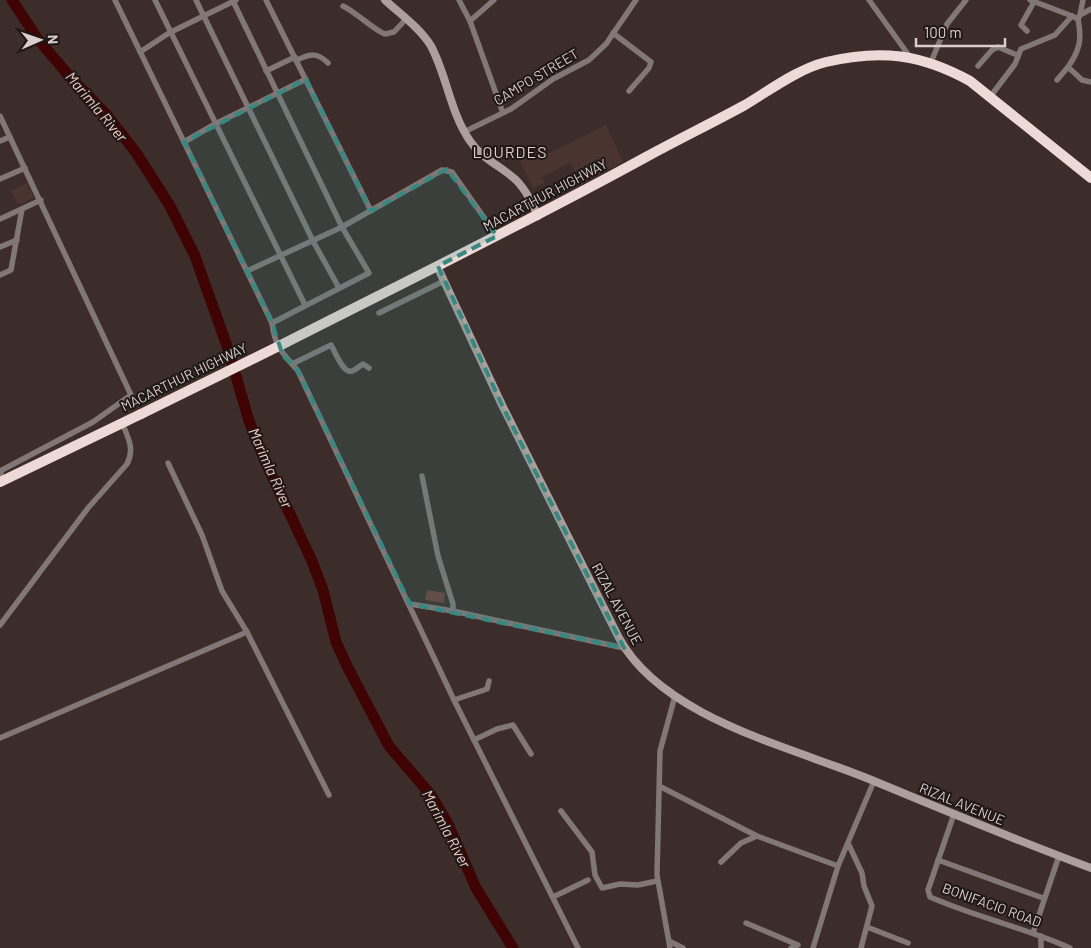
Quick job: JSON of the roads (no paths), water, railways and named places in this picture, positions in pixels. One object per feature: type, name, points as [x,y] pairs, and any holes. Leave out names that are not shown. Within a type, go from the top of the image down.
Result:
[{"type":"highway","name":"MACARTHUR HIGHWAY","points":[[0,482],[141,414],[538,216],[824,62],[888,54],[931,62],[970,81],[1091,178]]},
{"type":"street","points":[[115,0],[272,323],[274,336],[283,356],[292,364],[304,384],[454,700],[578,948]]},
{"type":"street","points":[[155,0],[169,33],[305,305]]},
{"type":"street","points":[[196,0],[313,241],[338,288]]},
{"type":"street","points":[[266,0],[372,211]]},
{"type":"street","points":[[385,0],[430,44],[452,107],[464,132],[482,155],[522,187],[538,216]]},
{"type":"street","points":[[459,0],[470,21],[503,113]]},
{"type":"street","points":[[470,21],[494,0]]},
{"type":"street","name":"CAMPO STREET","points":[[464,132],[503,113],[553,79],[589,60],[602,49],[636,0]]},
{"type":"street","points":[[869,0],[910,57]]},
{"type":"street","points":[[931,62],[947,24],[966,0]]},
{"type":"street","points":[[1057,80],[1068,67],[1080,46],[1081,34],[1077,17],[1083,0]]},
{"type":"street","points":[[140,52],[169,33],[235,1],[276,94],[342,227],[368,274],[272,323]]},
{"type":"street","points":[[1027,31],[1021,25],[1032,1],[1077,17]]},
{"type":"street","points":[[343,6],[356,12],[380,33],[394,32],[406,19]]},
{"type":"street","points":[[990,97],[1015,64],[1020,49],[1055,35],[1077,17],[1091,9]]},
{"type":"street","points":[[613,34],[651,62],[649,68],[629,91]]},
{"type":"street","points":[[978,66],[992,50],[998,47],[1017,56]]},
{"type":"street","points":[[266,71],[296,58],[311,54],[322,57],[328,63]]},
{"type":"street","points":[[1068,67],[1082,80],[1091,82]]},
{"type":"street","points":[[184,142],[215,124],[306,79]]},
{"type":"street","points":[[0,116],[131,395],[93,422],[2,470],[0,476]]},
{"type":"street","points":[[0,141],[10,137]]},
{"type":"street","points":[[0,179],[26,168]]},
{"type":"street","points":[[247,271],[342,227],[432,175],[447,169],[452,172],[471,197],[497,236]]},
{"type":"street","points":[[0,219],[41,200]]},
{"type":"street","points":[[0,275],[10,270],[22,209]]},
{"type":"street","points":[[0,247],[17,240]]},
{"type":"street","name":"RIZAL AVENUE","points":[[437,266],[502,405],[624,648],[653,679],[674,696],[717,720],[874,780],[1091,868]]},
{"type":"street","points":[[379,313],[444,281]]},
{"type":"street","points":[[292,364],[332,345],[343,367],[352,371],[363,364],[369,368]]},
{"type":"street","points":[[0,625],[88,508],[127,464],[130,458],[130,446],[122,423]]},
{"type":"street","points":[[168,463],[202,535],[222,591],[247,632],[329,795]]},
{"type":"street","points":[[422,476],[438,556],[454,611]]},
{"type":"street","points":[[410,604],[454,611],[624,648]]},
{"type":"street","points":[[0,738],[247,632]]},
{"type":"street","points":[[454,700],[487,689],[489,681]]},
{"type":"street","points":[[674,696],[660,751],[661,787],[657,881],[670,945],[683,948]]},
{"type":"street","points":[[474,740],[497,729],[513,725],[531,754]]},
{"type":"street","points":[[813,948],[838,866],[874,780]]},
{"type":"street","points":[[661,787],[757,836],[838,866]]},
{"type":"street","points":[[561,811],[592,852],[595,875],[602,888],[620,884],[638,885],[657,881]]},
{"type":"street","name":"BONIFACIO ROAD","points":[[954,814],[928,890],[930,897],[1070,948]]},
{"type":"street","points":[[721,862],[741,843],[757,836]]},
{"type":"street","points":[[848,844],[862,873],[864,886],[871,901],[872,910],[861,948]]},
{"type":"street","points":[[1033,933],[1043,898],[1059,856]]},
{"type":"street","points":[[938,860],[1043,898]]},
{"type":"street","points":[[553,896],[588,880]]},
{"type":"street","points":[[746,923],[798,945],[792,948]]},
{"type":"street","points":[[867,927],[908,942]]},
{"type":"street","points":[[1040,948],[1041,936]]},
{"type":"waterway","name":"Marimla River","points":[[12,0],[37,38],[70,77],[107,115],[137,154],[170,206],[195,256],[228,349],[249,421],[265,461],[312,561],[323,590],[336,642],[347,666],[389,746],[431,795],[448,824],[476,888],[513,948]]},
{"type":"district","name":"LOURDES","points":[[510,152]]}]
